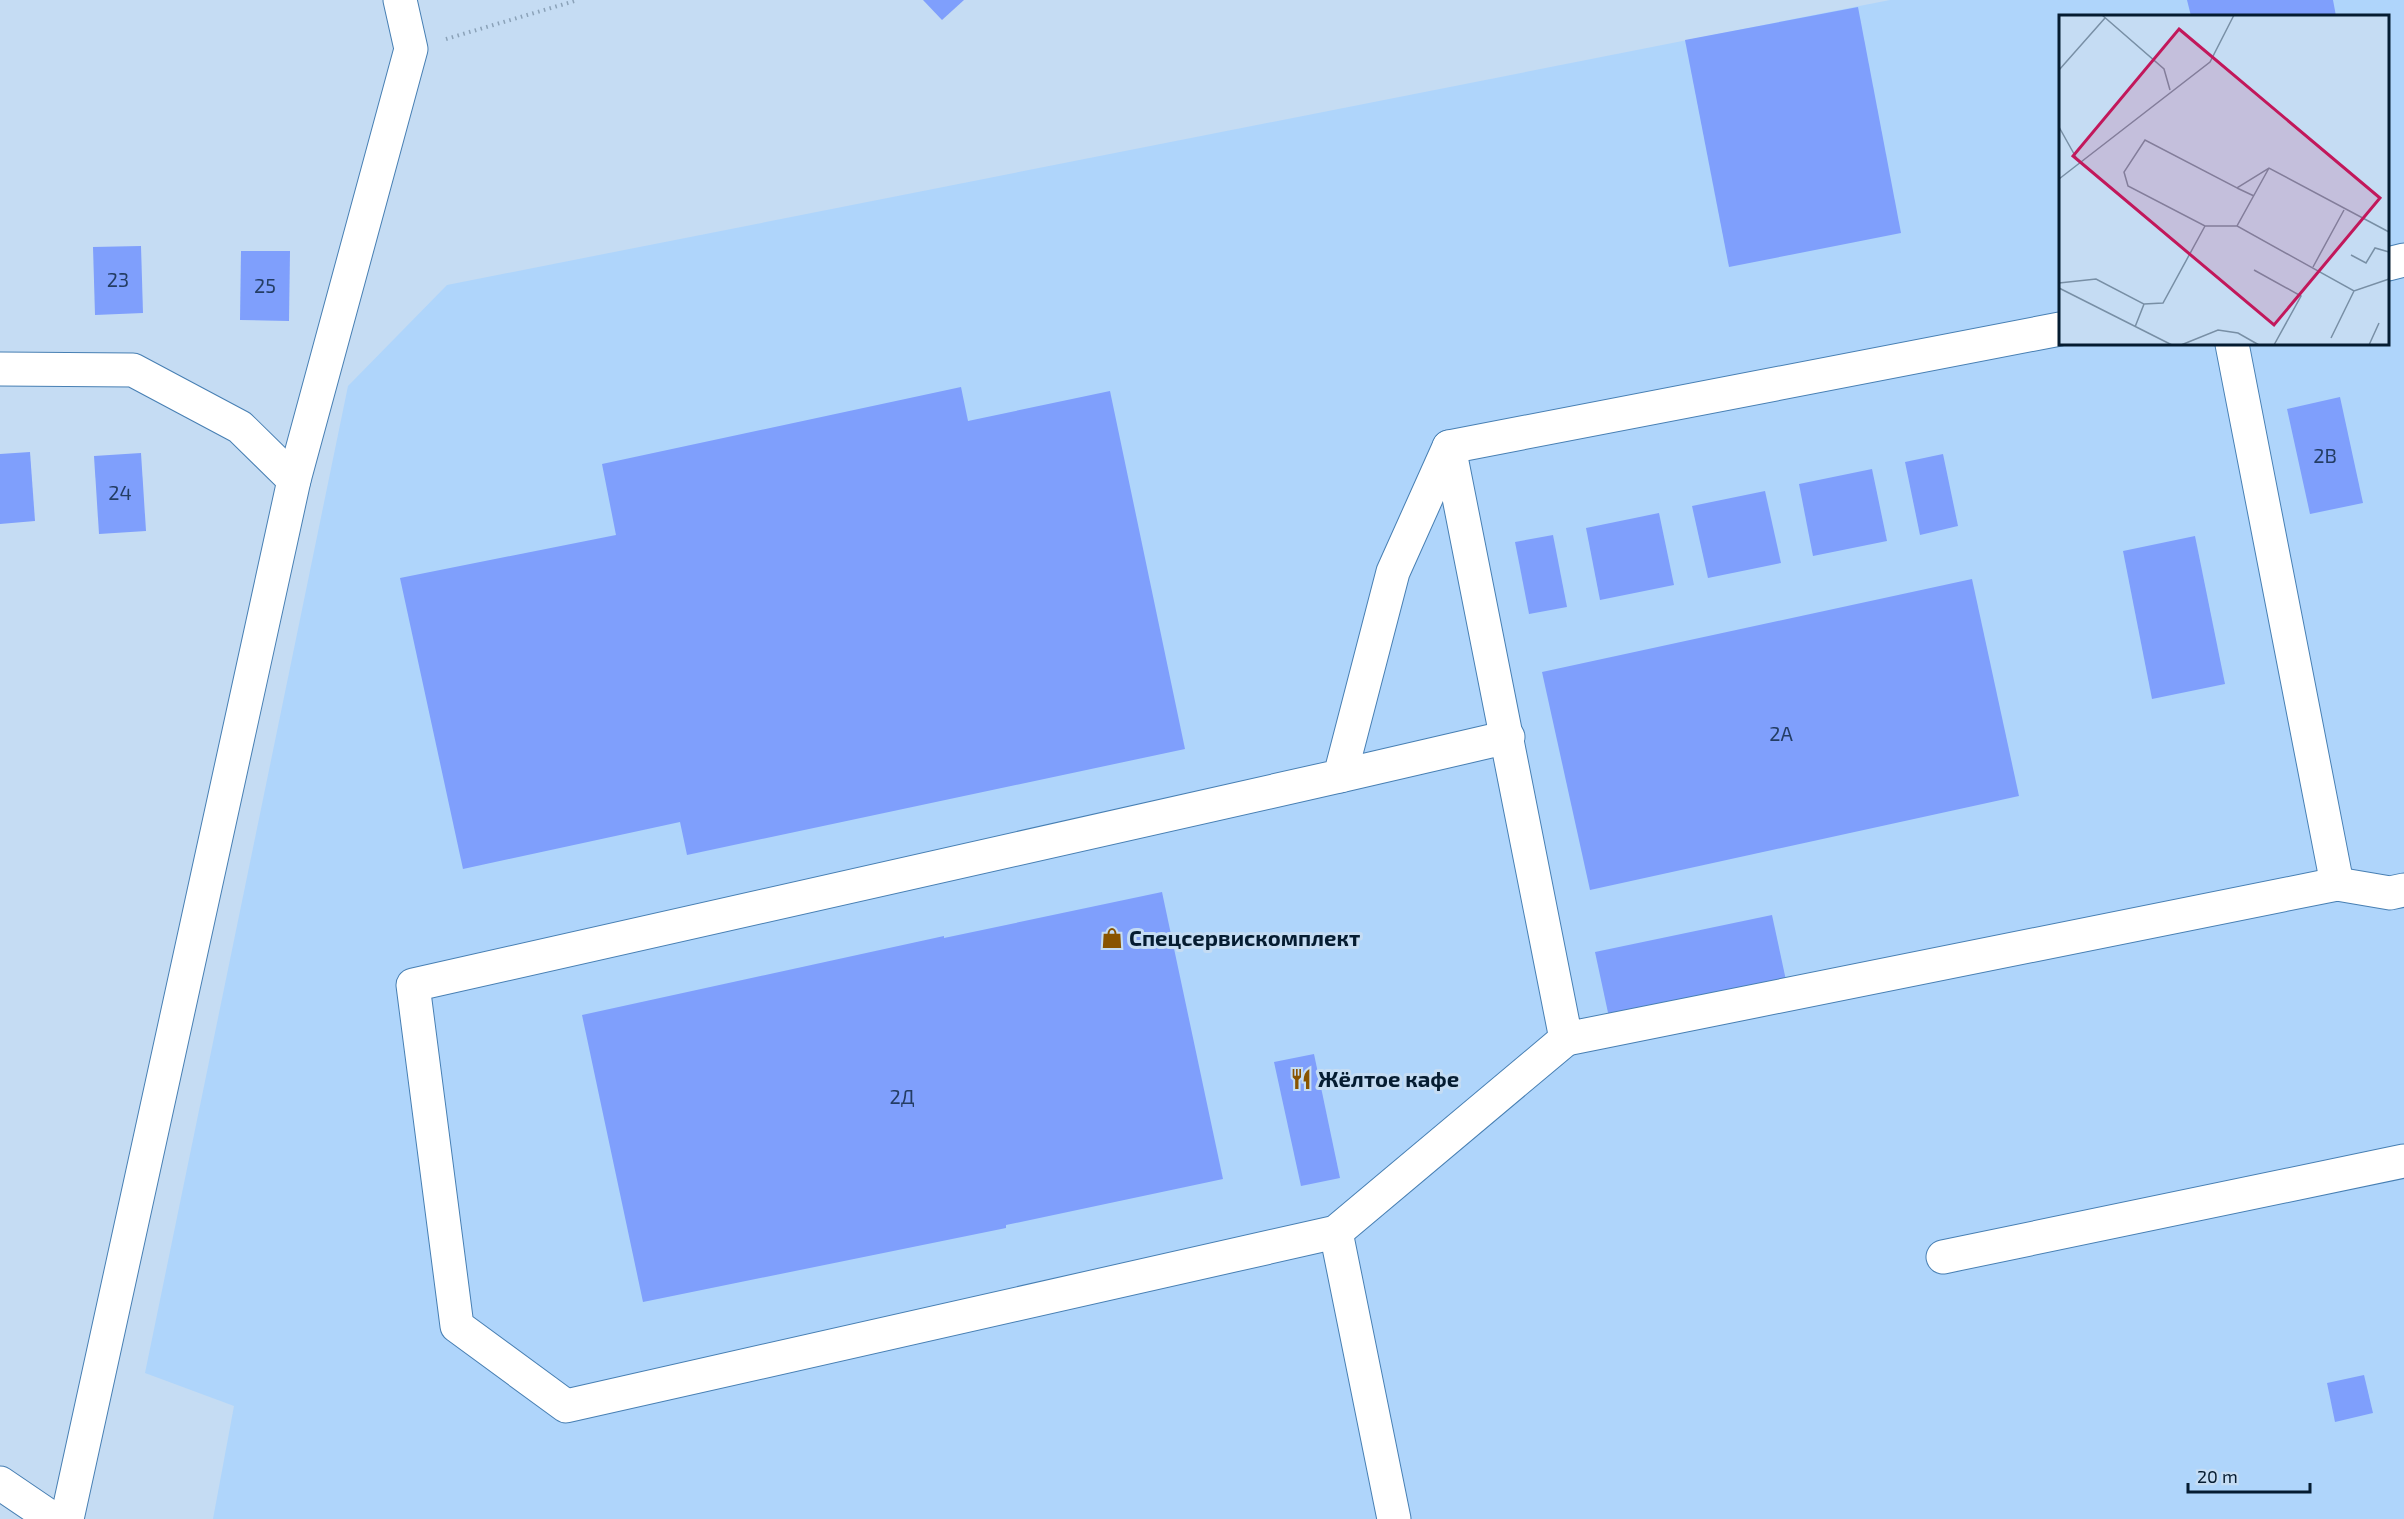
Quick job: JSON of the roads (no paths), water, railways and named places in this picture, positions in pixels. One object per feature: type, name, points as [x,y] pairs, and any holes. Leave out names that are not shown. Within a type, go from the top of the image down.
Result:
[{"type":"street","points":[[67,1519],[294,480],[411,49],[400,0]]},
{"type":"street","points":[[2389,264],[2404,261]]},
{"type":"street","points":[[1449,447],[2059,329]]},
{"type":"street","points":[[2232,345],[2337,884]]},
{"type":"street","points":[[0,369],[133,370],[240,427],[294,480]]},
{"type":"street","points":[[1449,447],[1566,1039]]},
{"type":"street","points":[[1340,776],[1393,572],[1449,447]]},
{"type":"street","points":[[1508,737],[413,985],[457,1326],[566,1406],[1336,1232],[1566,1039],[2337,884],[2390,893],[2404,890]]},
{"type":"street","points":[[1943,1257],[2404,1161]]},
{"type":"street","points":[[1336,1232],[1394,1519]]},
{"type":"street","points":[[0,1483],[53,1519]]},
{"type":"place","name":"Спецсервискомплект","points":[[1112,938]]},
{"type":"place","name":"Жёлтое кафе","points":[[1301,1079]]}]
